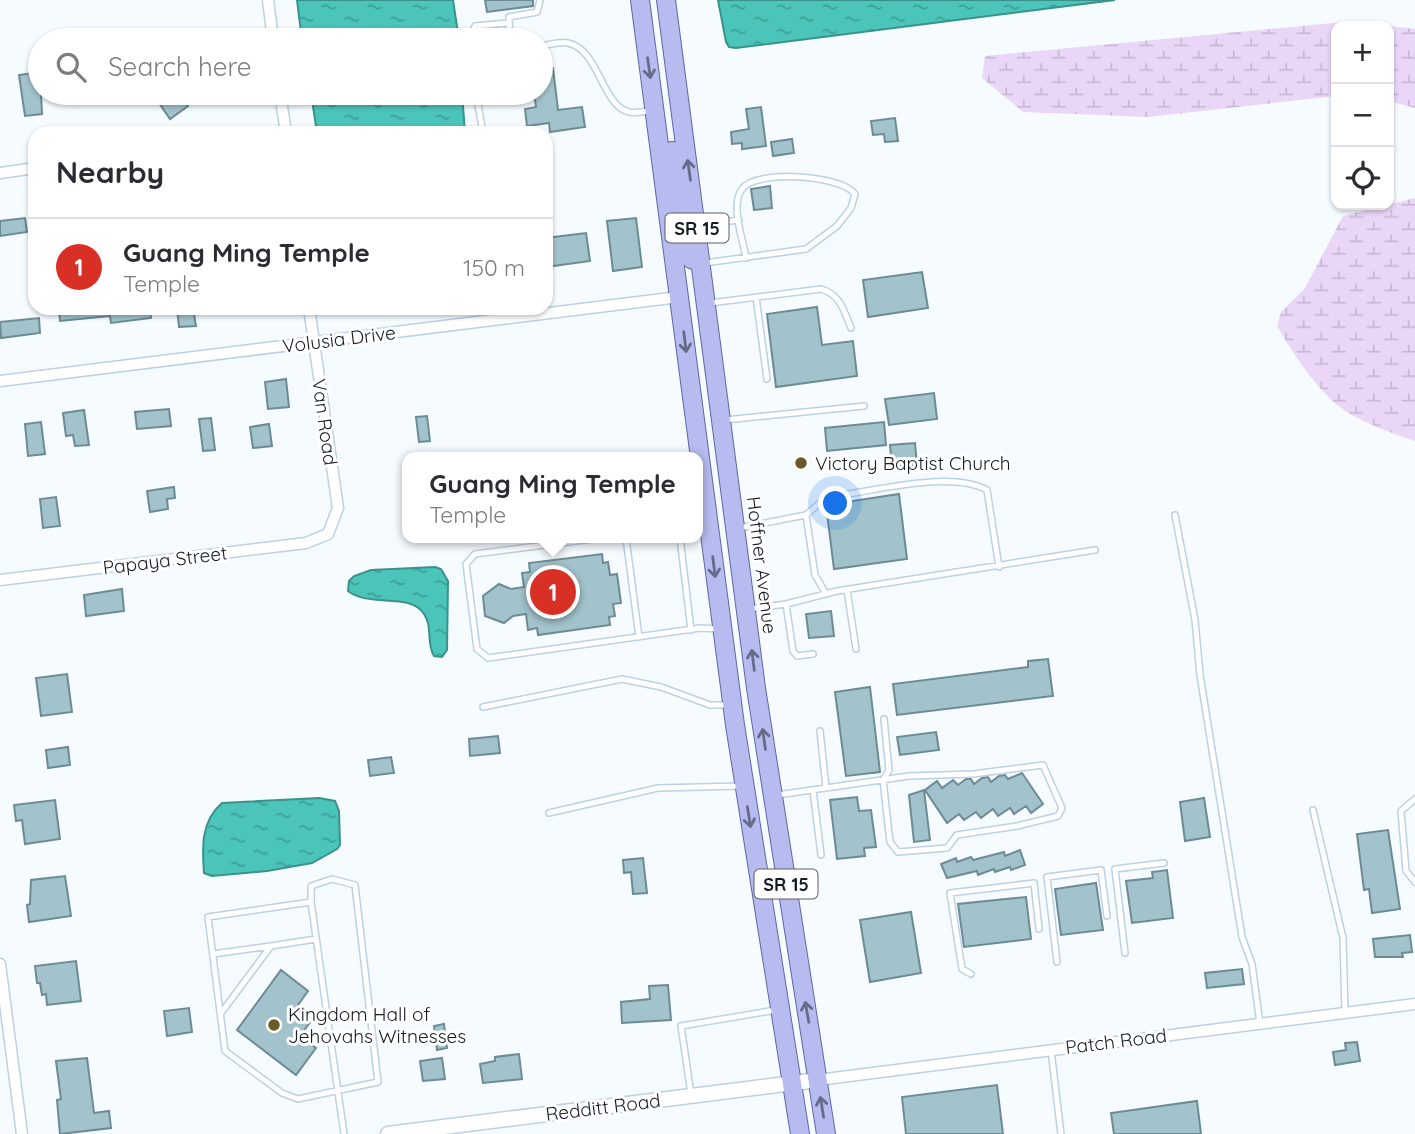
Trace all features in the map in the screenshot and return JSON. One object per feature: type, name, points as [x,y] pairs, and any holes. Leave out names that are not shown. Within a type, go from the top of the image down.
[{"type":"main road","name":"SR 15","points":[[640,0],[696,452]]},
{"type":"main road","name":"Hoffner Avenue","points":[[666,0],[746,610],[826,1134]]},
{"type":"main road","points":[[654,110],[669,130],[686,249],[691,260],[701,263]]},
{"type":"main road","points":[[679,298],[692,303],[696,310],[709,402],[722,420]]},
{"type":"main road","name":"SR 15","points":[[704,525],[800,1134]]},
{"type":"main road","points":[[704,525],[728,551],[734,593],[746,610]]},
{"type":"main road","points":[[732,705],[740,712],[752,771],[757,782],[773,796]]},
{"type":"street","points":[[268,0],[272,28]]},
{"type":"street","points":[[282,105],[285,126]]},
{"type":"street","points":[[0,173],[28,169]]},
{"type":"street","name":"Volusia Drive","points":[[553,309],[679,298]]},
{"type":"street","name":"Van Road","points":[[310,315],[338,508],[328,534]]},
{"type":"street","name":"Volusia Drive","points":[[0,381],[314,342],[497,315]]},
{"type":"street","name":"Papaya Street","points":[[0,580],[306,543],[328,534]]},
{"type":"street","points":[[0,964],[22,1134]]},
{"type":"street","name":"Patch Road","points":[[818,1080],[1415,1005]]},
{"type":"street","name":"Redditt Road","points":[[388,1134],[818,1080]]},
{"type":"lane","points":[[508,28],[509,17],[537,12],[540,0]]},
{"type":"lane","points":[[474,28],[507,23]]},
{"type":"lane","points":[[553,44],[568,42],[578,48],[590,60],[622,109],[631,113],[654,110]]},
{"type":"lane","points":[[478,105],[482,126]]},
{"type":"lane","points":[[701,263],[747,258],[806,249],[837,226],[856,200],[855,194],[850,188],[833,181],[809,177],[756,180],[741,190],[739,220],[747,258]]},
{"type":"lane","points":[[696,225],[739,220]]},
{"type":"lane","points":[[707,304],[821,289],[831,292],[840,301],[851,327]]},
{"type":"lane","points":[[756,297],[767,379]]},
{"type":"lane","points":[[722,420],[864,406]]},
{"type":"lane","points":[[736,528],[806,515],[822,500],[834,496],[938,482],[974,483],[986,490],[999,567]]},
{"type":"lane","points":[[806,515],[815,575],[826,594]]},
{"type":"lane","points":[[1175,515],[1195,621],[1199,675],[1242,937],[1252,964],[1260,1024]]},
{"type":"lane","points":[[561,543],[475,554],[466,564],[477,649],[488,658],[722,628]]},
{"type":"lane","points":[[627,543],[639,637]]},
{"type":"lane","points":[[681,543],[691,630]]},
{"type":"lane","points":[[746,610],[848,590],[1095,550]]},
{"type":"lane","points":[[848,590],[856,649]]},
{"type":"lane","points":[[786,604],[793,651],[797,656],[813,654]]},
{"type":"lane","points":[[483,707],[622,679],[661,687],[710,705],[732,705]]},
{"type":"lane","points":[[773,796],[883,780],[972,774],[1043,765],[1062,808],[1058,816],[1017,826],[957,835],[947,848],[898,852],[890,842],[883,780],[889,770],[884,719]]},
{"type":"lane","points":[[820,731],[826,788]]},
{"type":"lane","points":[[549,813],[658,788],[745,786]]},
{"type":"lane","points":[[813,790],[821,855]]},
{"type":"lane","points":[[1415,799],[1401,811],[1406,871],[1415,882]]},
{"type":"lane","points":[[1313,810],[1343,939],[1345,1013]]},
{"type":"lane","points":[[1125,953],[1115,869],[1164,863]]},
{"type":"lane","points":[[1056,962],[1047,877],[1101,870],[1107,916]]},
{"type":"lane","points":[[311,902],[208,917],[225,1051],[282,1093],[298,1098],[338,1093],[378,1082],[355,885],[332,879],[311,886],[316,940],[338,1093],[344,1134]]},
{"type":"lane","points":[[971,974],[962,969],[950,893],[1034,883],[1039,929]]},
{"type":"lane","points":[[213,954],[316,940]]},
{"type":"lane","points":[[221,1013],[271,946]]},
{"type":"lane","points":[[691,1096],[681,1026],[779,1010]]},
{"type":"lane","points":[[1051,1050],[1062,1134]]},
{"type":"green space","points":[[1331,23],[1331,97],[1148,117],[1023,112],[982,78],[985,56]]},
{"type":"green space","points":[[1394,26],[1415,29],[1415,108],[1394,102]]},
{"type":"green space","points":[[1415,198],[1415,441],[1343,410],[1319,387],[1277,326],[1281,312],[1305,288],[1343,216],[1367,210],[1394,210],[1394,203]]},
{"type":"water","points":[[297,0],[453,0],[457,28],[300,28]]},
{"type":"water","points":[[718,0],[1115,0],[736,48],[729,47],[726,42]]},
{"type":"water","points":[[313,105],[463,105],[464,126],[316,126]]},
{"type":"water","points":[[441,569],[448,581],[447,650],[442,657],[434,656],[427,619],[418,607],[400,602],[367,599],[348,591],[349,581],[354,576],[371,570]]},
{"type":"water","points":[[319,798],[335,801],[339,811],[340,845],[337,849],[312,863],[267,871],[212,876],[204,873],[204,835],[210,818],[222,803]]},
{"type":"building","points":[[485,0],[533,0],[533,6],[487,12]]},
{"type":"building","points":[[553,68],[558,110],[582,107],[585,127],[553,132],[553,126],[549,126],[549,123],[527,126],[525,109],[553,105]]},
{"type":"building","points":[[28,74],[28,105],[42,105],[42,114],[25,116],[19,75]]},
{"type":"building","points":[[160,105],[188,106],[170,119]]},
{"type":"building","points":[[761,107],[766,146],[742,149],[742,143],[732,144],[731,132],[749,129],[746,109]]},
{"type":"building","points":[[895,118],[898,141],[885,142],[884,134],[873,135],[871,121]]},
{"type":"building","points":[[792,139],[794,153],[773,156],[771,142]]},
{"type":"building","points":[[770,186],[772,208],[754,210],[751,189]]},
{"type":"building","points":[[25,218],[27,232],[0,236],[0,221]]},
{"type":"building","points":[[636,218],[642,267],[613,271],[607,221]]},
{"type":"building","points":[[586,233],[590,261],[553,266],[553,237]]},
{"type":"building","points":[[922,272],[928,308],[868,317],[863,280]]},
{"type":"building","points":[[817,307],[822,345],[853,341],[857,376],[776,387],[767,314]]},
{"type":"building","points":[[60,315],[151,315],[151,318],[111,323],[110,316],[60,321]]},
{"type":"building","points":[[178,315],[194,315],[196,326],[179,327]]},
{"type":"building","points":[[39,318],[40,333],[1,338],[0,322]]},
{"type":"building","points":[[286,379],[289,407],[268,409],[265,382]]},
{"type":"building","points":[[934,393],[937,419],[889,425],[885,399]]},
{"type":"building","points":[[169,409],[171,426],[137,429],[135,412]]},
{"type":"building","points":[[84,410],[89,445],[75,446],[73,435],[66,436],[63,413]]},
{"type":"building","points":[[427,416],[430,441],[419,442],[416,417]]},
{"type":"building","points":[[211,418],[215,450],[203,451],[199,419]]},
{"type":"building","points":[[41,422],[45,454],[28,456],[25,424]]},
{"type":"building","points":[[884,422],[886,445],[827,451],[825,428]]},
{"type":"building","points":[[269,424],[272,446],[253,448],[250,427]]},
{"type":"building","points":[[915,443],[917,465],[892,467],[890,445]]},
{"type":"building","points":[[174,487],[175,498],[167,499],[168,509],[150,512],[147,491]]},
{"type":"building","points":[[899,494],[907,559],[834,569],[826,505]]},
{"type":"building","points":[[56,497],[60,526],[43,528],[40,499]]},
{"type":"building","points":[[602,554],[603,563],[608,562],[610,575],[617,574],[621,603],[613,604],[615,616],[609,617],[610,625],[538,635],[537,628],[528,630],[526,614],[513,616],[504,623],[485,616],[483,596],[499,584],[511,589],[524,587],[522,573],[530,572],[529,563]]},
{"type":"building","points":[[122,589],[124,611],[86,616],[84,595]]},
{"type":"building","points":[[831,611],[834,636],[809,638],[806,614]]},
{"type":"building","points":[[1048,659],[1053,696],[897,715],[893,684],[1028,667],[1028,661]]},
{"type":"building","points":[[67,674],[72,712],[41,716],[36,678]]},
{"type":"building","points":[[870,687],[880,772],[846,776],[835,692]]},
{"type":"building","points":[[936,732],[939,750],[900,755],[897,737]]},
{"type":"building","points":[[498,736],[500,753],[470,756],[469,739]]},
{"type":"building","points":[[68,747],[70,765],[48,768],[46,750]]},
{"type":"building","points":[[391,757],[394,773],[370,776],[368,760]]},
{"type":"building","points":[[1022,773],[1043,804],[1031,813],[1026,806],[1014,814],[1010,808],[998,816],[993,809],[981,818],[976,812],[964,820],[959,814],[947,823],[925,790],[937,781],[942,788],[953,780],[958,785],[971,779],[974,784],[982,778],[988,777],[991,782],[999,776],[1005,775],[1008,779]]},
{"type":"building","points":[[924,790],[930,840],[914,842],[909,795]]},
{"type":"building","points":[[857,797],[859,811],[871,810],[876,847],[864,848],[865,856],[837,859],[830,800]]},
{"type":"building","points":[[1204,798],[1210,837],[1185,841],[1180,802]]},
{"type":"building","points":[[55,800],[60,839],[25,844],[22,820],[16,821],[14,805]]},
{"type":"building","points":[[1388,830],[1400,909],[1372,913],[1369,889],[1364,890],[1357,834]]},
{"type":"building","points":[[1020,850],[1025,865],[1011,870],[1010,867],[995,872],[994,869],[978,875],[977,871],[947,878],[941,864],[956,858],[957,862],[971,857],[973,860],[1004,852],[1005,856]]},
{"type":"building","points":[[643,858],[647,893],[633,894],[631,872],[624,873],[623,860]]},
{"type":"building","points":[[1167,870],[1173,918],[1132,923],[1126,881],[1153,878],[1152,872]]},
{"type":"building","points":[[65,876],[71,916],[29,922],[27,905],[30,904],[31,880]]},
{"type":"building","points":[[1096,883],[1103,930],[1061,935],[1055,889]]},
{"type":"building","points":[[1026,897],[1031,939],[964,947],[958,904]]},
{"type":"building","points":[[911,912],[921,973],[870,982],[860,920]]},
{"type":"building","points":[[1410,935],[1412,952],[1402,953],[1403,957],[1375,957],[1373,939]]},
{"type":"building","points":[[76,961],[81,1001],[47,1005],[46,994],[42,995],[40,983],[37,983],[35,966]]},
{"type":"building","points":[[1242,969],[1244,984],[1207,988],[1205,973]]},
{"type":"building","name":"Kingdom Hall of Jehovahs Witnesses","points":[[281,970],[308,991],[298,1005],[314,1017],[300,1036],[316,1048],[296,1075],[237,1030]]},
{"type":"building","points":[[668,985],[671,1020],[622,1023],[621,1002],[650,999],[649,986]]},
{"type":"building","points":[[189,1008],[192,1032],[167,1036],[164,1011]]},
{"type":"building","points":[[444,1024],[447,1048],[437,1050],[434,1026]]},
{"type":"building","points":[[1357,1042],[1360,1061],[1335,1065],[1333,1052],[1346,1050],[1345,1043]]},
{"type":"building","points":[[519,1054],[522,1079],[483,1083],[480,1064],[495,1061],[495,1057]]},
{"type":"building","points":[[87,1058],[94,1113],[109,1111],[111,1128],[60,1134],[57,1100],[61,1099],[56,1061]]},
{"type":"building","points":[[442,1058],[445,1079],[423,1081],[420,1061]]},
{"type":"building","points":[[997,1085],[1003,1134],[906,1134],[902,1097]]},
{"type":"building","points":[[1197,1101],[1201,1134],[1114,1134],[1111,1113]]},
{"type":"place","name":"Victory Baptist Church","points":[[801,463]]},
{"type":"place","name":"Guang Ming Temple","points":[[553,592]]},
{"type":"place","name":"Kingdom Hall of Jehovahs Witnesses","points":[[274,1025]]}]
